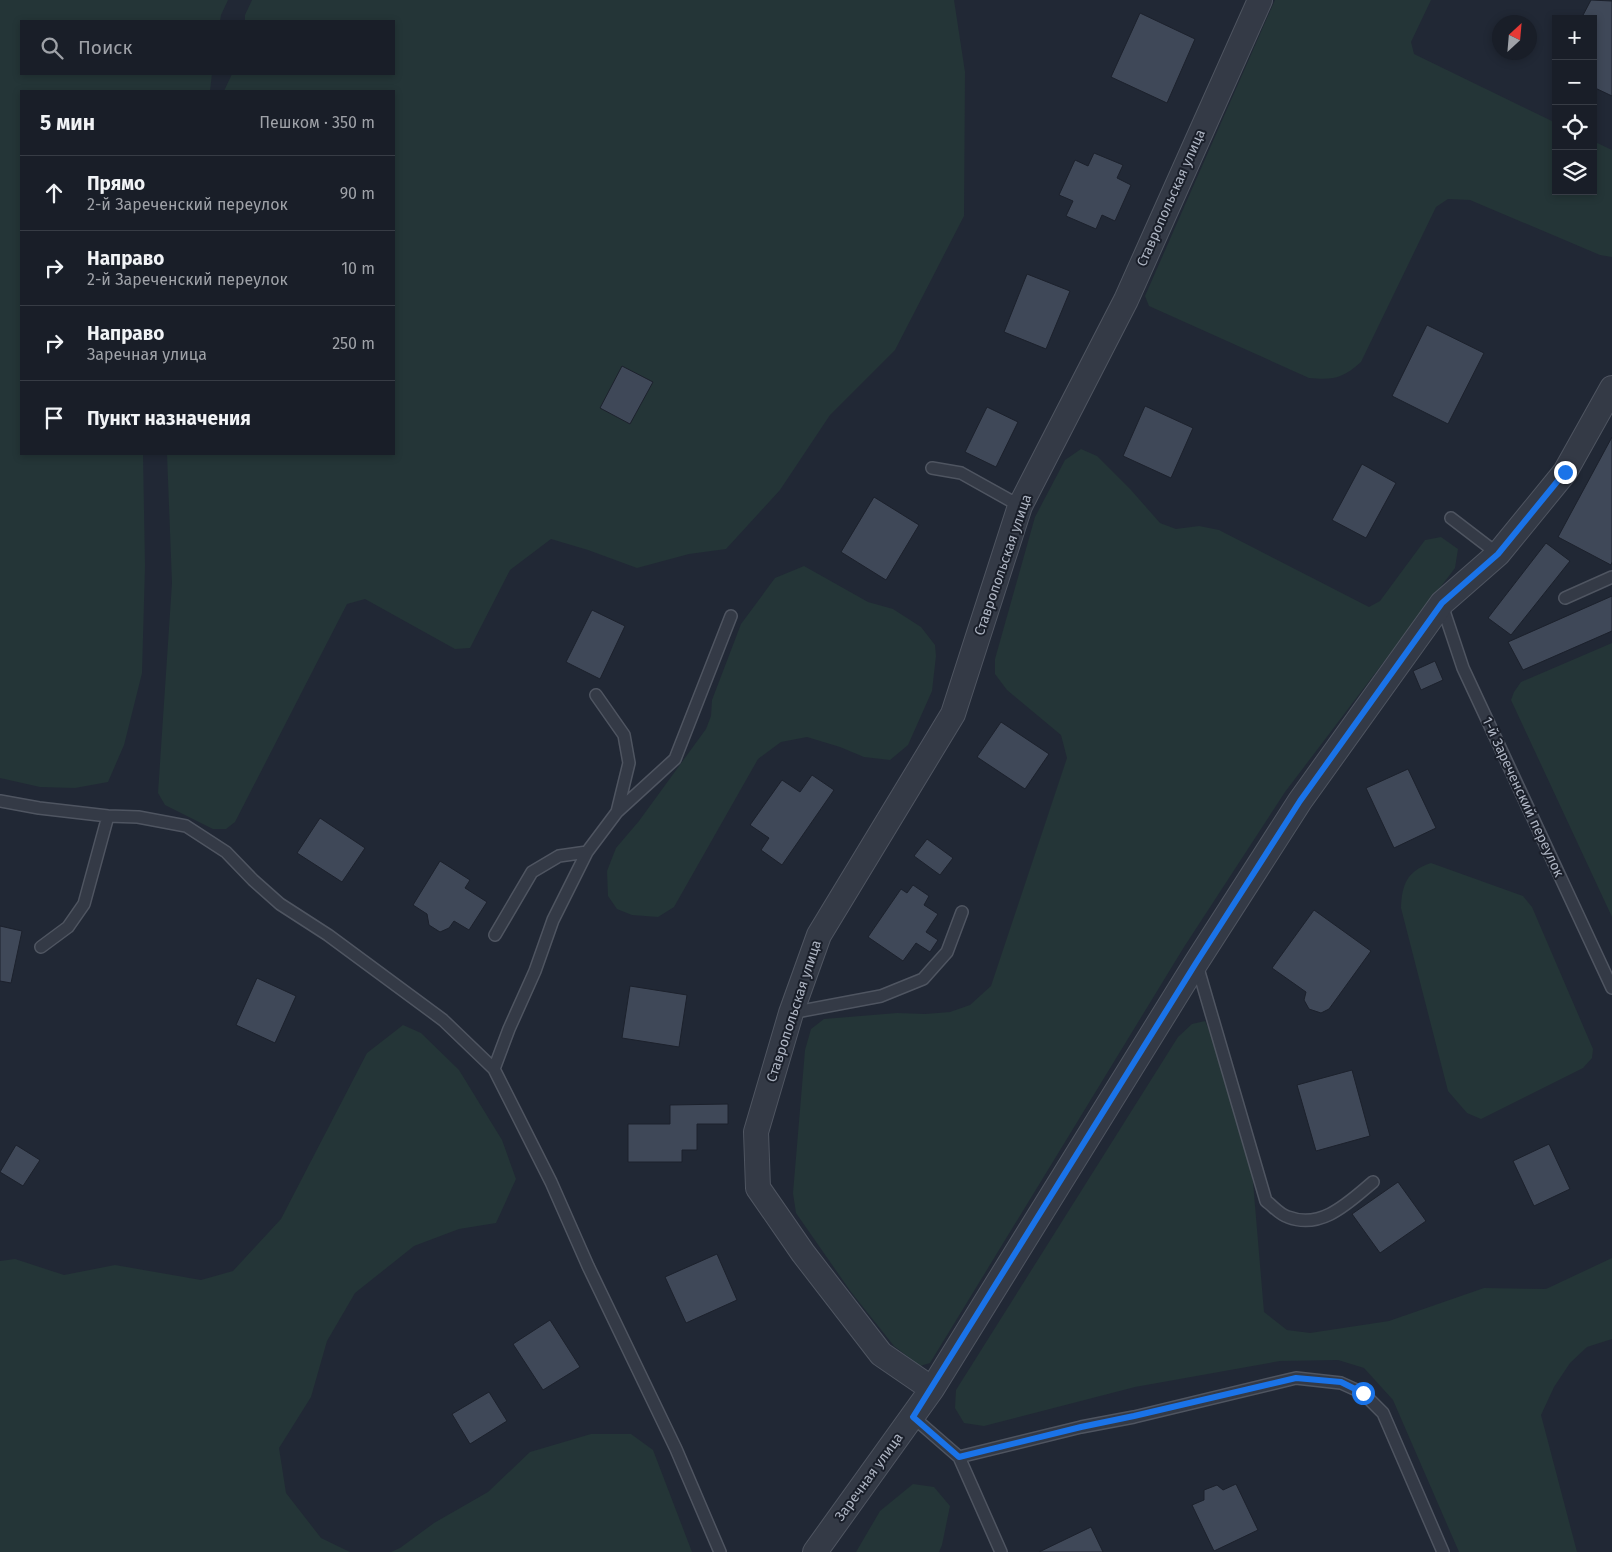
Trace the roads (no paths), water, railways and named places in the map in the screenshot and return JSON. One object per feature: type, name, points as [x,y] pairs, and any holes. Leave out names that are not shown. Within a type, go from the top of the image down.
[{"type":"street","name":"Ставропольская улица","points":[[932,1389],[881,1354],[803,1253],[758,1188],[756,1132],[791,1013],[819,935],[953,714],[1020,506],[1126,300],[1260,0]]},
{"type":"street","name":"Заречная улица","points":[[816,1552],[932,1389],[1196,963],[1300,801],[1442,603],[1498,554],[1565,472],[1612,388]]},
{"type":"lane","points":[[932,468],[961,473],[1020,506]]},
{"type":"lane","points":[[1451,518],[1498,554]]},
{"type":"lane","points":[[1565,598],[1612,577]]},
{"type":"lane","name":"1-й Зареченский переулок","points":[[1442,603],[1462,668],[1612,988]]},
{"type":"lane","points":[[494,1069],[509,1029],[535,971],[553,920],[587,852],[617,812],[675,759],[731,616]]},
{"type":"lane","points":[[596,695],[624,735],[629,763],[617,812]]},
{"type":"lane","points":[[0,801],[39,808],[108,816],[138,817],[186,826],[226,852],[280,904],[328,935],[444,1020],[494,1069],[551,1182],[588,1266],[676,1449],[720,1552]]},
{"type":"lane","points":[[41,947],[68,927],[84,904],[108,816]]},
{"type":"lane","points":[[495,936],[532,872],[559,856],[587,852]]},
{"type":"lane","points":[[791,1013],[881,996],[923,979],[947,952],[962,912]]},
{"type":"lane","points":[[1196,963],[1266,1201],[1287,1217],[1308,1222],[1336,1213],[1373,1182]]},
{"type":"lane","points":[[959,1457],[1296,1378],[1341,1382],[1363,1393],[1383,1412],[1442,1552]]},
{"type":"lane","points":[[913,1417],[959,1457],[1001,1552]]}]
